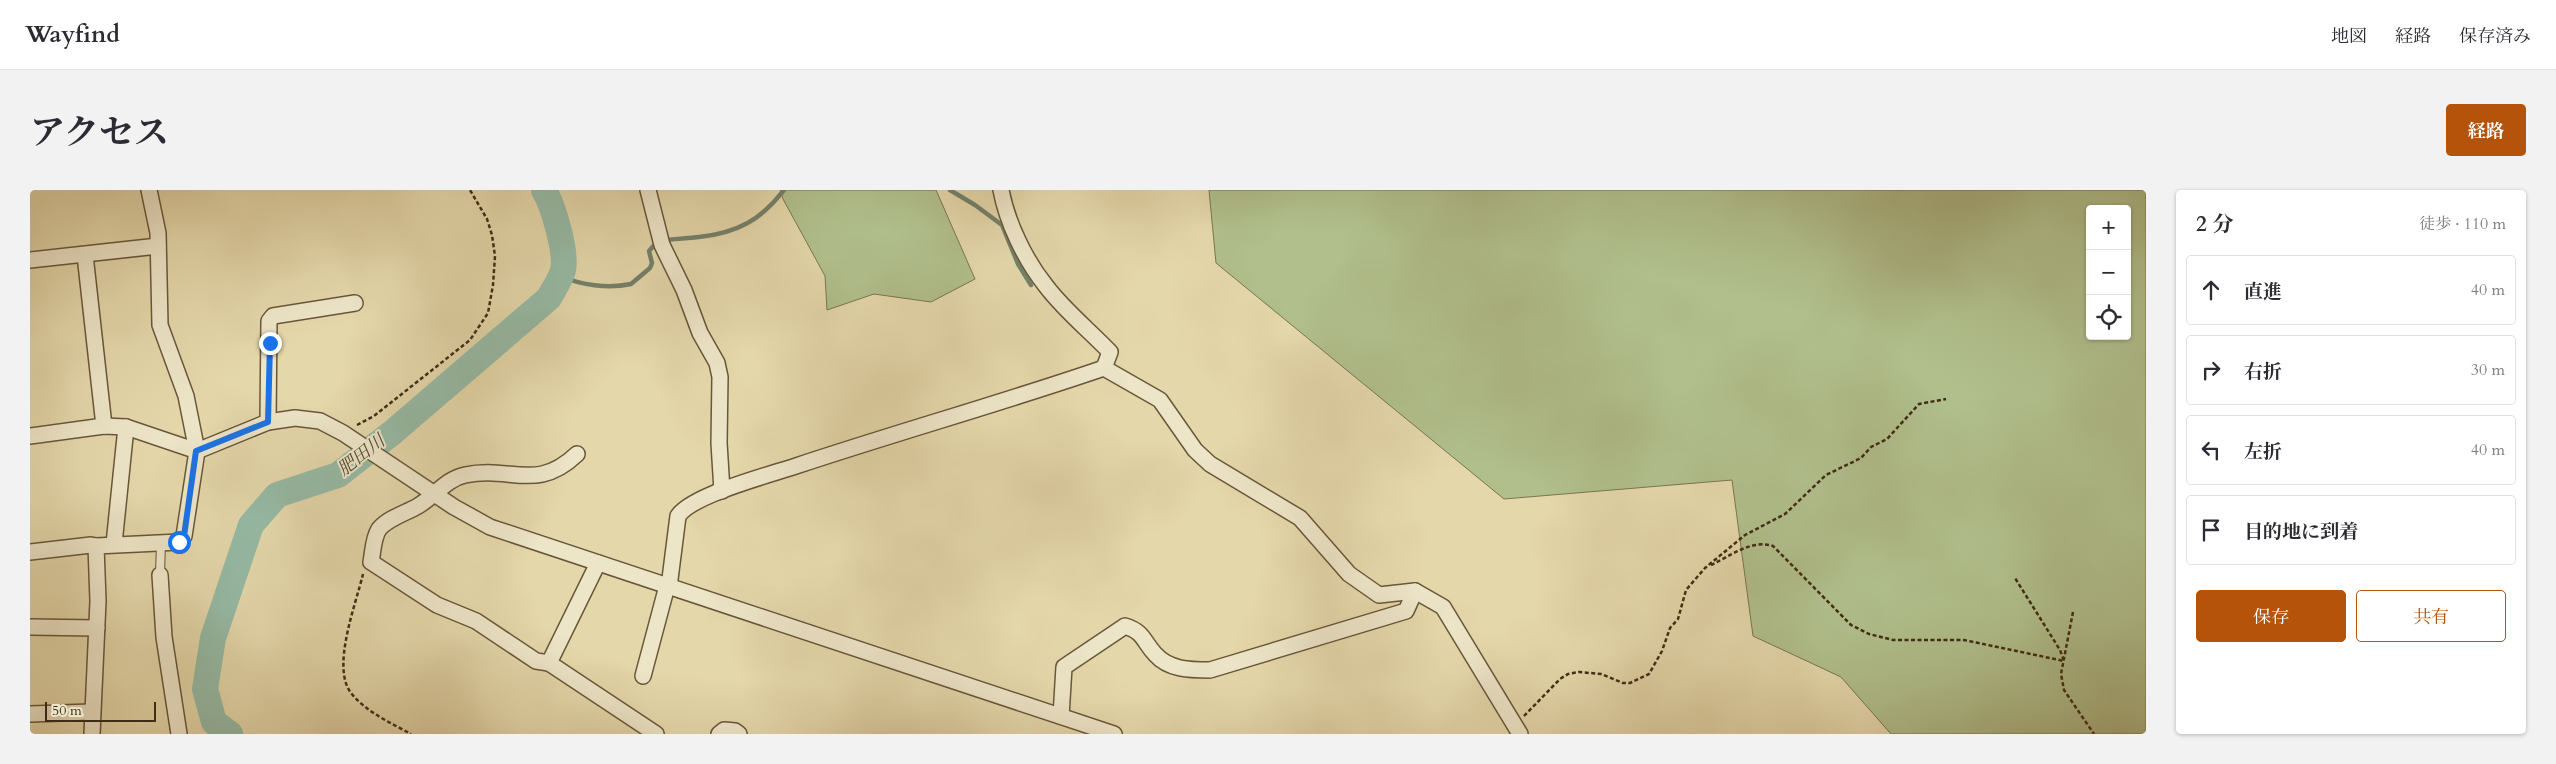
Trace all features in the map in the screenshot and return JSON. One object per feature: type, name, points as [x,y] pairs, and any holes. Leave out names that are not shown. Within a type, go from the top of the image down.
[{"type":"street","points":[[30,552],[91,545],[179,542],[184,536],[196,451],[186,396],[160,324],[158,246],[149,190]]},
{"type":"street","points":[[643,676],[668,587],[678,516],[683,509],[722,491],[719,443],[720,377],[717,363],[700,334],[684,290],[662,245],[648,190]]},
{"type":"street","points":[[1001,190],[1004,206],[1013,228],[1045,286],[1110,352],[1104,368]]},
{"type":"street","points":[[30,260],[158,246]]},
{"type":"street","points":[[85,255],[104,426]]},
{"type":"street","points":[[268,422],[270,321],[273,316],[355,303]]},
{"type":"street","points":[[717,492],[869,441],[1104,368],[1160,400],[1195,450],[1210,464],[1300,518],[1348,574],[1379,595],[1415,591],[1443,607],[1518,728]]},
{"type":"street","points":[[30,436],[104,426],[126,427],[196,451],[268,422],[295,418],[320,421],[348,436],[435,495],[490,527],[1114,734]]},
{"type":"street","points":[[114,544],[126,427]]},
{"type":"street","points":[[577,454],[566,464],[544,475],[464,475],[451,480],[435,495],[380,528],[376,535],[371,562],[437,605],[476,621],[536,661],[549,663],[656,734]]},
{"type":"street","points":[[92,734],[91,712],[97,628],[96,546]]},
{"type":"street","points":[[549,663],[598,563]]},
{"type":"street","points":[[160,575],[164,637],[179,734]]},
{"type":"street","points":[[1061,716],[1064,667],[1125,626],[1138,630],[1156,656],[1179,669],[1210,670],[1406,611],[1415,591]]},
{"type":"street","points":[[30,627],[97,628]]},
{"type":"street","points":[[30,714],[91,712]]},
{"type":"street","points":[[719,734],[724,730],[735,731],[739,734]]},
{"type":"lane","points":[[160,575],[161,542]]},
{"type":"path","points":[[348,436],[470,340],[488,313],[494,266],[492,235],[487,219],[470,190]]},
{"type":"path","points":[[1518,728],[1560,679],[1568,674],[1578,672],[1601,674],[1623,683],[1630,683],[1649,674],[1662,651],[1670,628],[1678,619],[1686,590],[1708,566],[1745,535],[1785,514],[1826,475],[1861,458],[1871,447],[1887,439],[1919,404],[1946,399]]},
{"type":"path","points":[[1708,566],[1738,551],[1766,544],[1774,546],[1851,625],[1868,634],[1893,640],[1964,640],[2064,661]]},
{"type":"path","points":[[371,562],[364,569],[343,654],[343,674],[351,693],[368,709],[411,734]]},
{"type":"path","points":[[2015,578],[2060,650],[2064,661]]},
{"type":"path","points":[[2073,612],[2061,674],[2064,690],[2094,734]]},
{"type":"green space","points":[[780,190],[936,190],[975,279],[931,302],[874,294],[827,310],[825,276],[783,199]]},
{"type":"green space","points":[[1209,190],[2146,190],[2146,734],[1891,734],[1841,677],[1753,636],[1732,480],[1504,499],[1216,263]]},
{"type":"waterway","name":"肥田川","points":[[230,734],[214,722],[205,689],[213,638],[251,525],[277,495],[338,475],[393,432],[549,298],[561,277],[564,262],[558,229],[544,190]]},
{"type":"waterway","points":[[560,276],[577,282],[595,285],[631,284],[650,268],[652,263],[649,251],[657,242],[713,235],[737,228],[757,217],[784,190]]},
{"type":"waterway","points":[[950,190],[975,205],[1002,225],[1018,264],[1031,285]]},
{"type":"route","points":[[179,542],[184,536],[196,451],[268,422],[270,343]]}]
